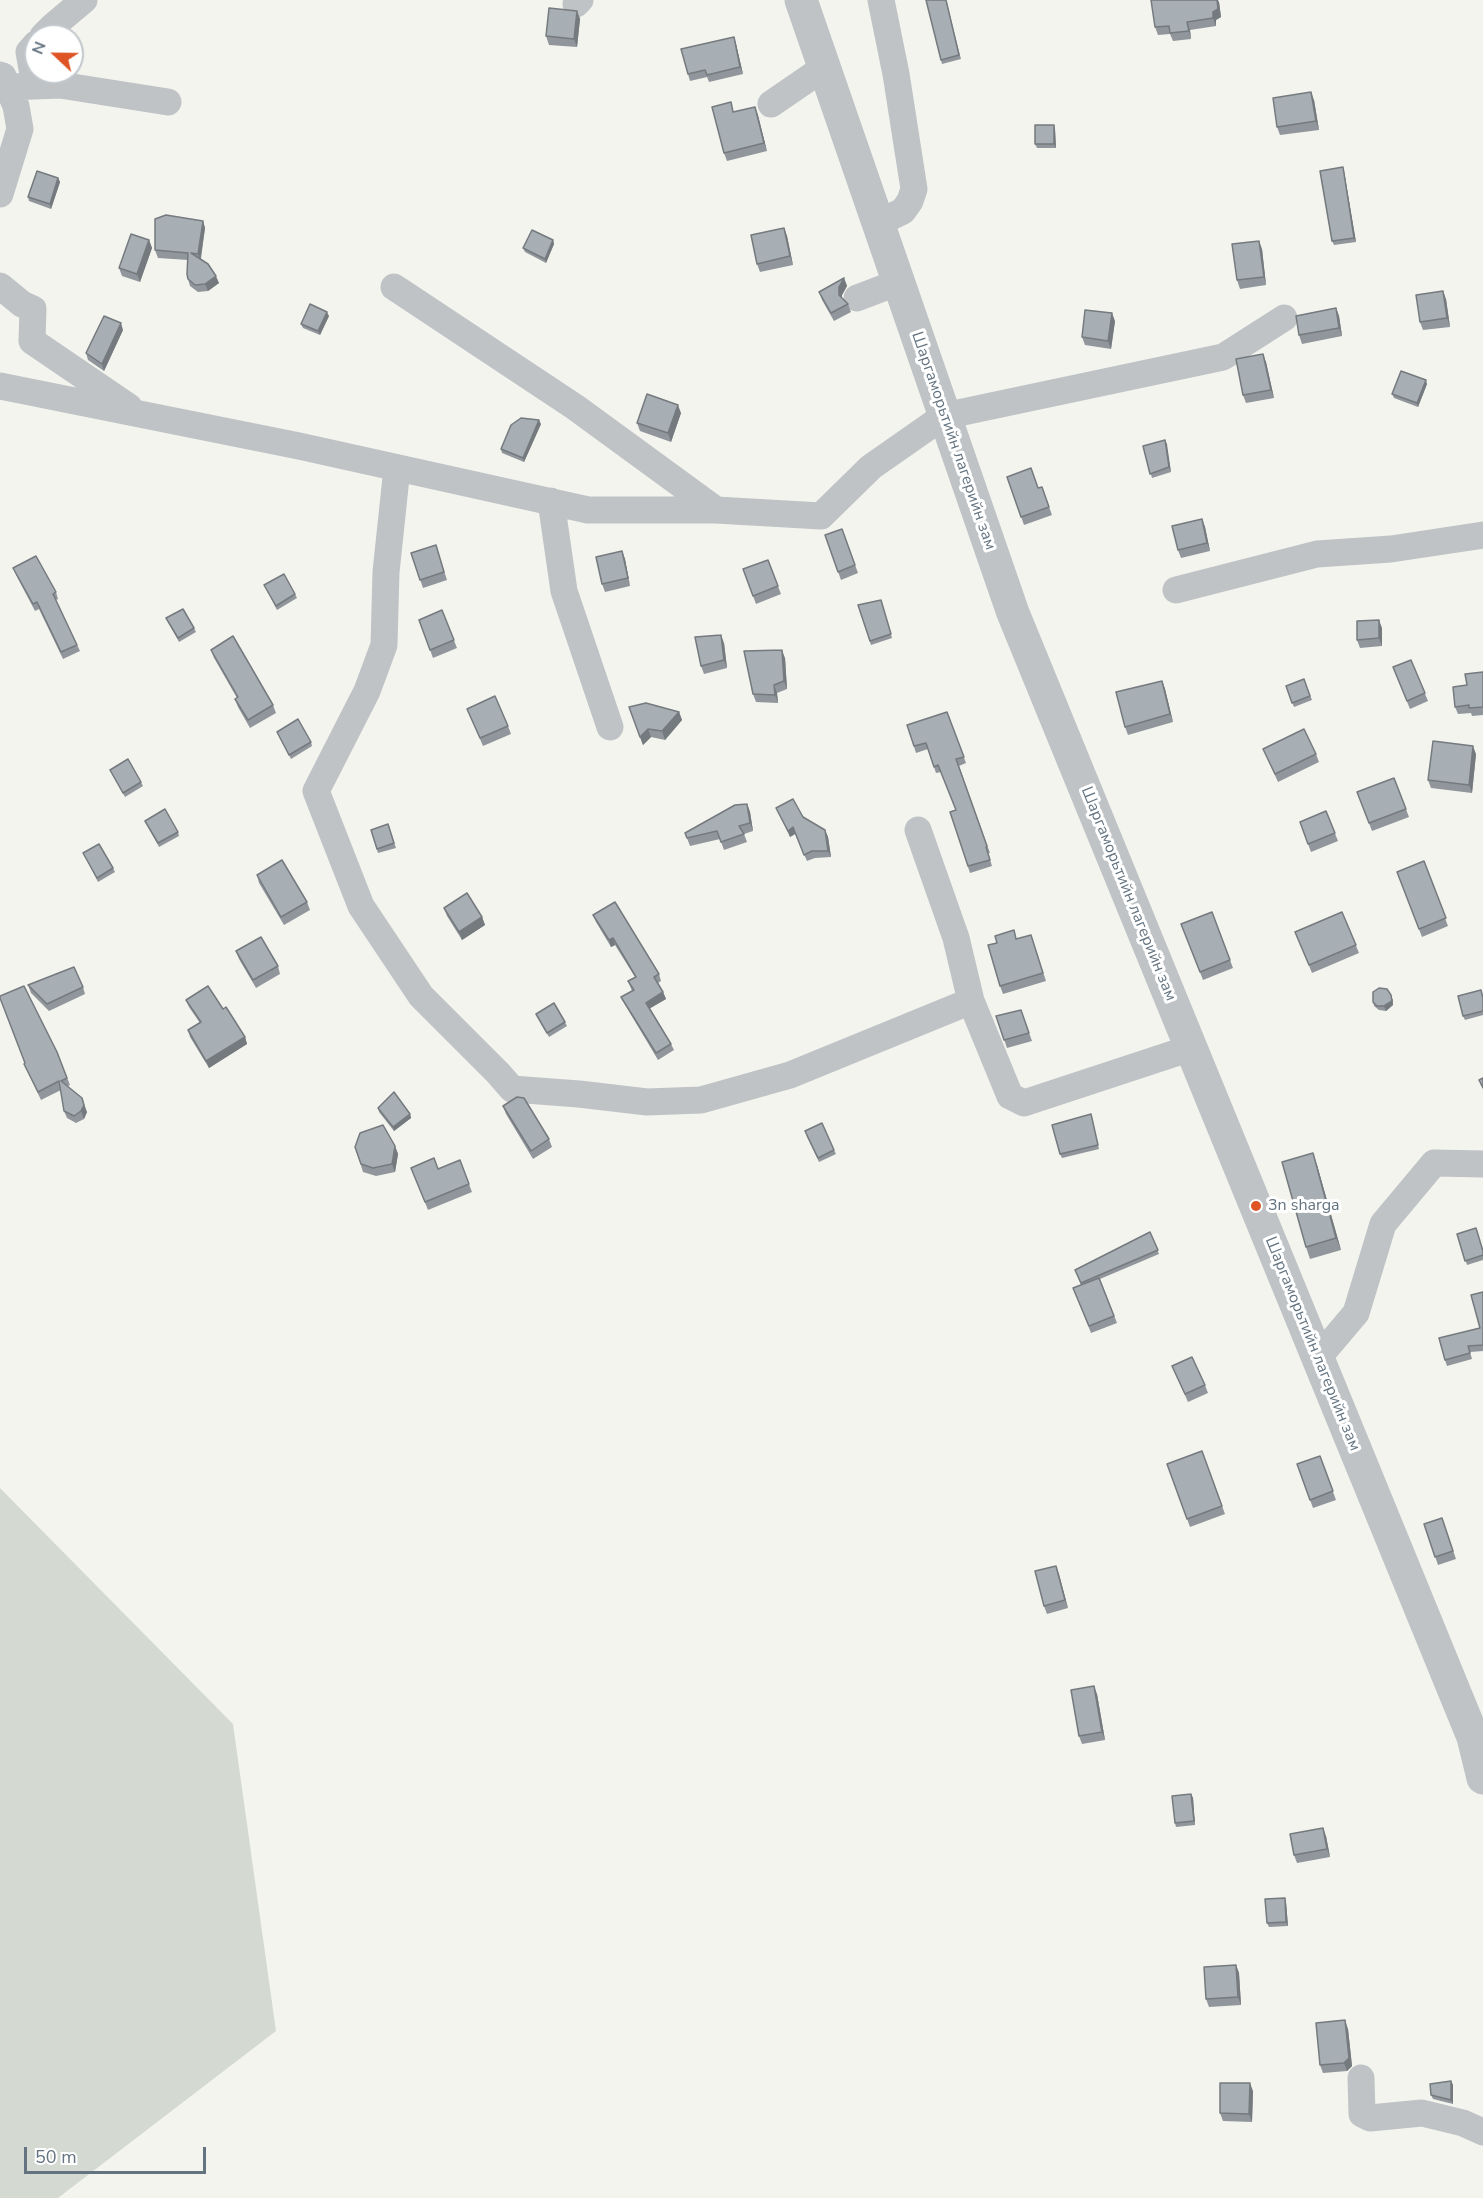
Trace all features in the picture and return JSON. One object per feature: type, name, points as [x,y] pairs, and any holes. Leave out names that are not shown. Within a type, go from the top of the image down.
[{"type":"street","points":[[55,24],[84,0]]},
{"type":"street","name":"Шаргаморьтийн лагерийн зам","points":[[801,0],[1013,613],[1473,1737],[1483,1778]]},
{"type":"street","points":[[878,223],[903,212],[914,189],[896,74],[881,0]]},
{"type":"street","points":[[771,104],[825,67]]},
{"type":"street","points":[[4,81],[35,86],[60,85],[168,102]]},
{"type":"street","points":[[0,194],[20,129],[16,106],[4,81]]},
{"type":"street","points":[[857,298],[899,282]]},
{"type":"street","points":[[0,286],[22,304],[33,309],[32,341],[137,413]]},
{"type":"street","points":[[394,287],[575,407],[716,510]]},
{"type":"street","points":[[0,386],[137,413],[588,510],[716,510],[821,516],[871,467],[944,416],[1223,357],[1284,318]]},
{"type":"street","points":[[397,468],[386,572],[384,645],[367,691],[316,791],[361,906],[421,996],[512,1089],[647,1102],[701,1100],[790,1075],[971,1001]]},
{"type":"street","points":[[551,501],[564,591],[610,727]]},
{"type":"street","points":[[1176,590],[1317,554],[1391,549],[1483,535]]},
{"type":"street","points":[[918,830],[956,938],[971,1001],[1010,1096],[1024,1103],[1191,1048]]},
{"type":"street","points":[[1318,1358],[1356,1313],[1383,1224],[1434,1163],[1483,1164]]},
{"type":"street","points":[[1361,2078],[1362,2114],[1370,2118],[1422,2113],[1463,2123],[1483,2132]]},
{"type":"shaded area","points":[[0,1488],[233,1724],[276,2031],[58,2198],[0,2198]]},
{"type":"building","points":[[926,0],[946,0],[959,55],[941,60]]},
{"type":"building","points":[[1151,0],[1217,0],[1218,9],[1213,12],[1213,18],[1187,22],[1189,31],[1170,33],[1169,26],[1155,27]]},
{"type":"building","points":[[549,8],[577,11],[574,39],[546,36]]},
{"type":"building","points":[[734,37],[740,67],[707,75],[705,70],[688,74],[681,49]]},
{"type":"building","points":[[1311,92],[1316,121],[1277,127],[1273,98]]},
{"type":"building","points":[[731,102],[733,112],[755,107],[764,143],[724,153],[712,107]]},
{"type":"building","points":[[1035,125],[1054,125],[1054,144],[1035,144]]},
{"type":"building","points":[[1343,167],[1354,238],[1332,241],[1320,171]]},
{"type":"building","points":[[37,171],[58,178],[50,204],[28,197]]},
{"type":"building","points":[[166,215],[203,221],[198,254],[191,253],[208,264],[216,276],[205,284],[195,285],[188,279],[188,253],[155,250],[155,219]]},
{"type":"building","points":[[784,228],[790,256],[757,264],[751,235]]},
{"type":"building","points":[[532,230],[553,240],[545,259],[523,248]]},
{"type":"building","points":[[131,234],[149,240],[137,274],[119,268]]},
{"type":"building","points":[[1259,241],[1264,277],[1237,280],[1232,244]]},
{"type":"building","points":[[844,278],[839,287],[839,295],[848,304],[831,313],[819,292]]},
{"type":"building","points":[[1443,291],[1447,318],[1420,322],[1416,295]]},
{"type":"building","points":[[310,304],[327,312],[318,331],[301,324]]},
{"type":"building","points":[[1336,308],[1339,328],[1299,335],[1296,316]]},
{"type":"building","points":[[1085,310],[1112,313],[1108,341],[1082,337]]},
{"type":"building","points":[[104,316],[121,323],[102,364],[86,353]]},
{"type":"building","points":[[1263,354],[1271,390],[1243,395],[1236,359]]},
{"type":"building","points":[[1401,371],[1426,380],[1417,403],[1392,394]]},
{"type":"building","points":[[647,394],[678,405],[668,433],[637,423]]},
{"type":"building","points":[[521,418],[539,420],[523,458],[501,449],[511,425]]},
{"type":"building","points":[[1165,440],[1169,467],[1150,474],[1143,446]]},
{"type":"building","points":[[1031,468],[1038,488],[1042,487],[1049,507],[1021,517],[1007,477]]},
{"type":"building","points":[[1202,519],[1207,543],[1178,550],[1172,526]]},
{"type":"building","points":[[842,529],[855,565],[838,572],[825,535]]},
{"type":"building","points":[[436,545],[444,572],[420,580],[411,553]]},
{"type":"building","points":[[622,551],[628,578],[602,584],[596,557]]},
{"type":"building","points":[[36,556],[56,592],[53,594],[77,645],[61,652],[37,602],[33,604],[13,568]]},
{"type":"building","points":[[768,560],[778,586],[753,596],[743,569]]},
{"type":"building","points":[[284,574],[295,594],[276,606],[264,585]]},
{"type":"building","points":[[881,600],[891,634],[870,641],[858,605]]},
{"type":"building","points":[[183,609],[194,628],[178,638],[166,618]]},
{"type":"building","points":[[442,610],[454,640],[430,650],[419,620]]},
{"type":"building","points":[[1379,620],[1379,638],[1357,640],[1357,621]]},
{"type":"building","points":[[721,635],[724,660],[701,666],[695,637]]},
{"type":"building","points":[[233,636],[273,705],[248,720],[235,699],[238,697],[211,650]]},
{"type":"building","points":[[782,650],[784,681],[774,685],[775,695],[753,694],[744,651]]},
{"type":"building","points":[[1411,660],[1425,693],[1407,701],[1393,667]]},
{"type":"building","points":[[1483,672],[1483,707],[1469,708],[1469,705],[1455,707],[1453,687],[1467,685],[1465,674]]},
{"type":"building","points":[[1304,679],[1310,696],[1292,703],[1286,686]]},
{"type":"building","points":[[1162,681],[1170,714],[1125,727],[1116,692]]},
{"type":"building","points":[[495,696],[508,726],[480,738],[467,709]]},
{"type":"building","points":[[646,703],[679,712],[662,731],[648,729],[640,737],[629,707]]},
{"type":"building","points":[[947,712],[964,757],[956,759],[990,860],[968,866],[950,812],[956,810],[938,765],[934,767],[926,743],[914,746],[907,725]]},
{"type":"building","points":[[298,719],[311,742],[289,755],[277,732]]},
{"type":"building","points":[[1304,729],[1316,754],[1275,774],[1263,749]]},
{"type":"building","points":[[1433,741],[1473,746],[1469,785],[1428,780]]},
{"type":"building","points":[[128,759],[141,782],[123,793],[110,770]]},
{"type":"building","points":[[1394,778],[1406,809],[1369,823],[1357,792]]},
{"type":"building","points":[[793,799],[803,817],[825,830],[828,851],[812,851],[804,855],[793,827],[788,831],[776,808]]},
{"type":"building","points":[[747,804],[750,823],[739,826],[744,834],[721,842],[717,831],[687,838],[685,833],[735,805]]},
{"type":"building","points":[[165,809],[178,832],[158,843],[145,821]]},
{"type":"building","points":[[1326,811],[1335,833],[1308,844],[1300,822]]},
{"type":"building","points":[[388,824],[394,843],[377,849],[371,830]]},
{"type":"building","points":[[99,844],[113,868],[97,878],[83,853]]},
{"type":"building","points":[[282,860],[307,902],[281,917],[257,875]]},
{"type":"building","points":[[1424,861],[1446,918],[1419,929],[1397,872]]},
{"type":"building","points":[[467,893],[482,917],[459,932],[444,908]]},
{"type":"building","points":[[615,902],[659,974],[654,977],[663,992],[646,1003],[671,1044],[656,1053],[621,997],[634,990],[628,981],[636,977],[613,938],[609,940],[593,915]]},
{"type":"building","points":[[1212,912],[1230,960],[1200,972],[1181,924]]},
{"type":"building","points":[[1342,912],[1356,945],[1309,965],[1295,932]]},
{"type":"building","points":[[1014,930],[1016,939],[1031,935],[1043,973],[1000,986],[988,945],[997,943],[995,936]]},
{"type":"building","points":[[261,937],[278,966],[253,980],[236,951]]},
{"type":"building","points":[[74,967],[83,987],[47,1004],[28,985]]},
{"type":"building","points":[[24,986],[57,1052],[67,1078],[61,1081],[82,1098],[84,1105],[81,1111],[74,1116],[64,1111],[59,1081],[38,1092],[24,1064],[0,996]]},
{"type":"building","points":[[208,986],[223,1009],[226,1007],[245,1037],[206,1061],[188,1030],[201,1022],[186,1000]]},
{"type":"building","points":[[1379,988],[1387,989],[1391,995],[1392,1001],[1384,1006],[1377,1006],[1373,1002],[1373,992]]},
{"type":"building","points":[[1481,990],[1483,1011],[1463,1016],[1458,996]]},
{"type":"building","points":[[554,1003],[565,1022],[547,1033],[536,1014]]},
{"type":"building","points":[[1021,1010],[1029,1033],[1004,1040],[996,1016]]},
{"type":"building","points":[[394,1092],[410,1114],[393,1127],[378,1108]]},
{"type":"building","points":[[517,1097],[524,1098],[549,1139],[531,1151],[503,1106]]},
{"type":"building","points":[[1091,1114],[1098,1145],[1060,1154],[1052,1125]]},
{"type":"building","points":[[822,1123],[834,1150],[818,1158],[805,1131]]},
{"type":"building","points":[[383,1125],[395,1146],[392,1164],[373,1168],[361,1164],[355,1147],[360,1133]]},
{"type":"building","points":[[1313,1153],[1336,1238],[1306,1247],[1282,1162]]},
{"type":"building","points":[[434,1158],[438,1169],[460,1160],[469,1184],[425,1202],[411,1168]]},
{"type":"building","points":[[1476,1228],[1483,1255],[1465,1261],[1457,1234]]},
{"type":"building","points":[[1150,1232],[1158,1250],[1081,1283],[1075,1270]]},
{"type":"building","points":[[1099,1278],[1114,1316],[1089,1326],[1073,1288]]},
{"type":"building","points":[[1483,1292],[1483,1345],[1468,1346],[1470,1353],[1445,1360],[1439,1338],[1480,1328],[1471,1295]]},
{"type":"building","points":[[1192,1357],[1205,1385],[1185,1394],[1172,1366]]},
{"type":"building","points":[[1202,1451],[1222,1506],[1187,1519],[1167,1464]]},
{"type":"building","points":[[1320,1456],[1333,1491],[1310,1500],[1297,1464]]},
{"type":"building","points":[[1442,1518],[1453,1551],[1435,1557],[1424,1524]]},
{"type":"building","points":[[1056,1566],[1065,1600],[1044,1606],[1035,1571]]},
{"type":"building","points":[[1094,1686],[1102,1732],[1079,1736],[1071,1690]]},
{"type":"building","points":[[1191,1794],[1194,1821],[1175,1823],[1172,1796]]},
{"type":"building","points":[[1323,1828],[1327,1849],[1294,1855],[1290,1834]]},
{"type":"building","points":[[1285,1898],[1286,1922],[1267,1923],[1265,1899]]},
{"type":"building","points":[[1236,1965],[1238,1997],[1206,1999],[1204,1967]]},
{"type":"building","points":[[1345,2020],[1349,2058],[1344,2063],[1320,2065],[1316,2023]]},
{"type":"building","points":[[1451,2081],[1451,2100],[1431,2095],[1430,2084]]},
{"type":"building","points":[[1220,2083],[1250,2083],[1249,2114],[1220,2113]]},
{"type":"place","name":"3n sharga","points":[[1256,1206]]}]
